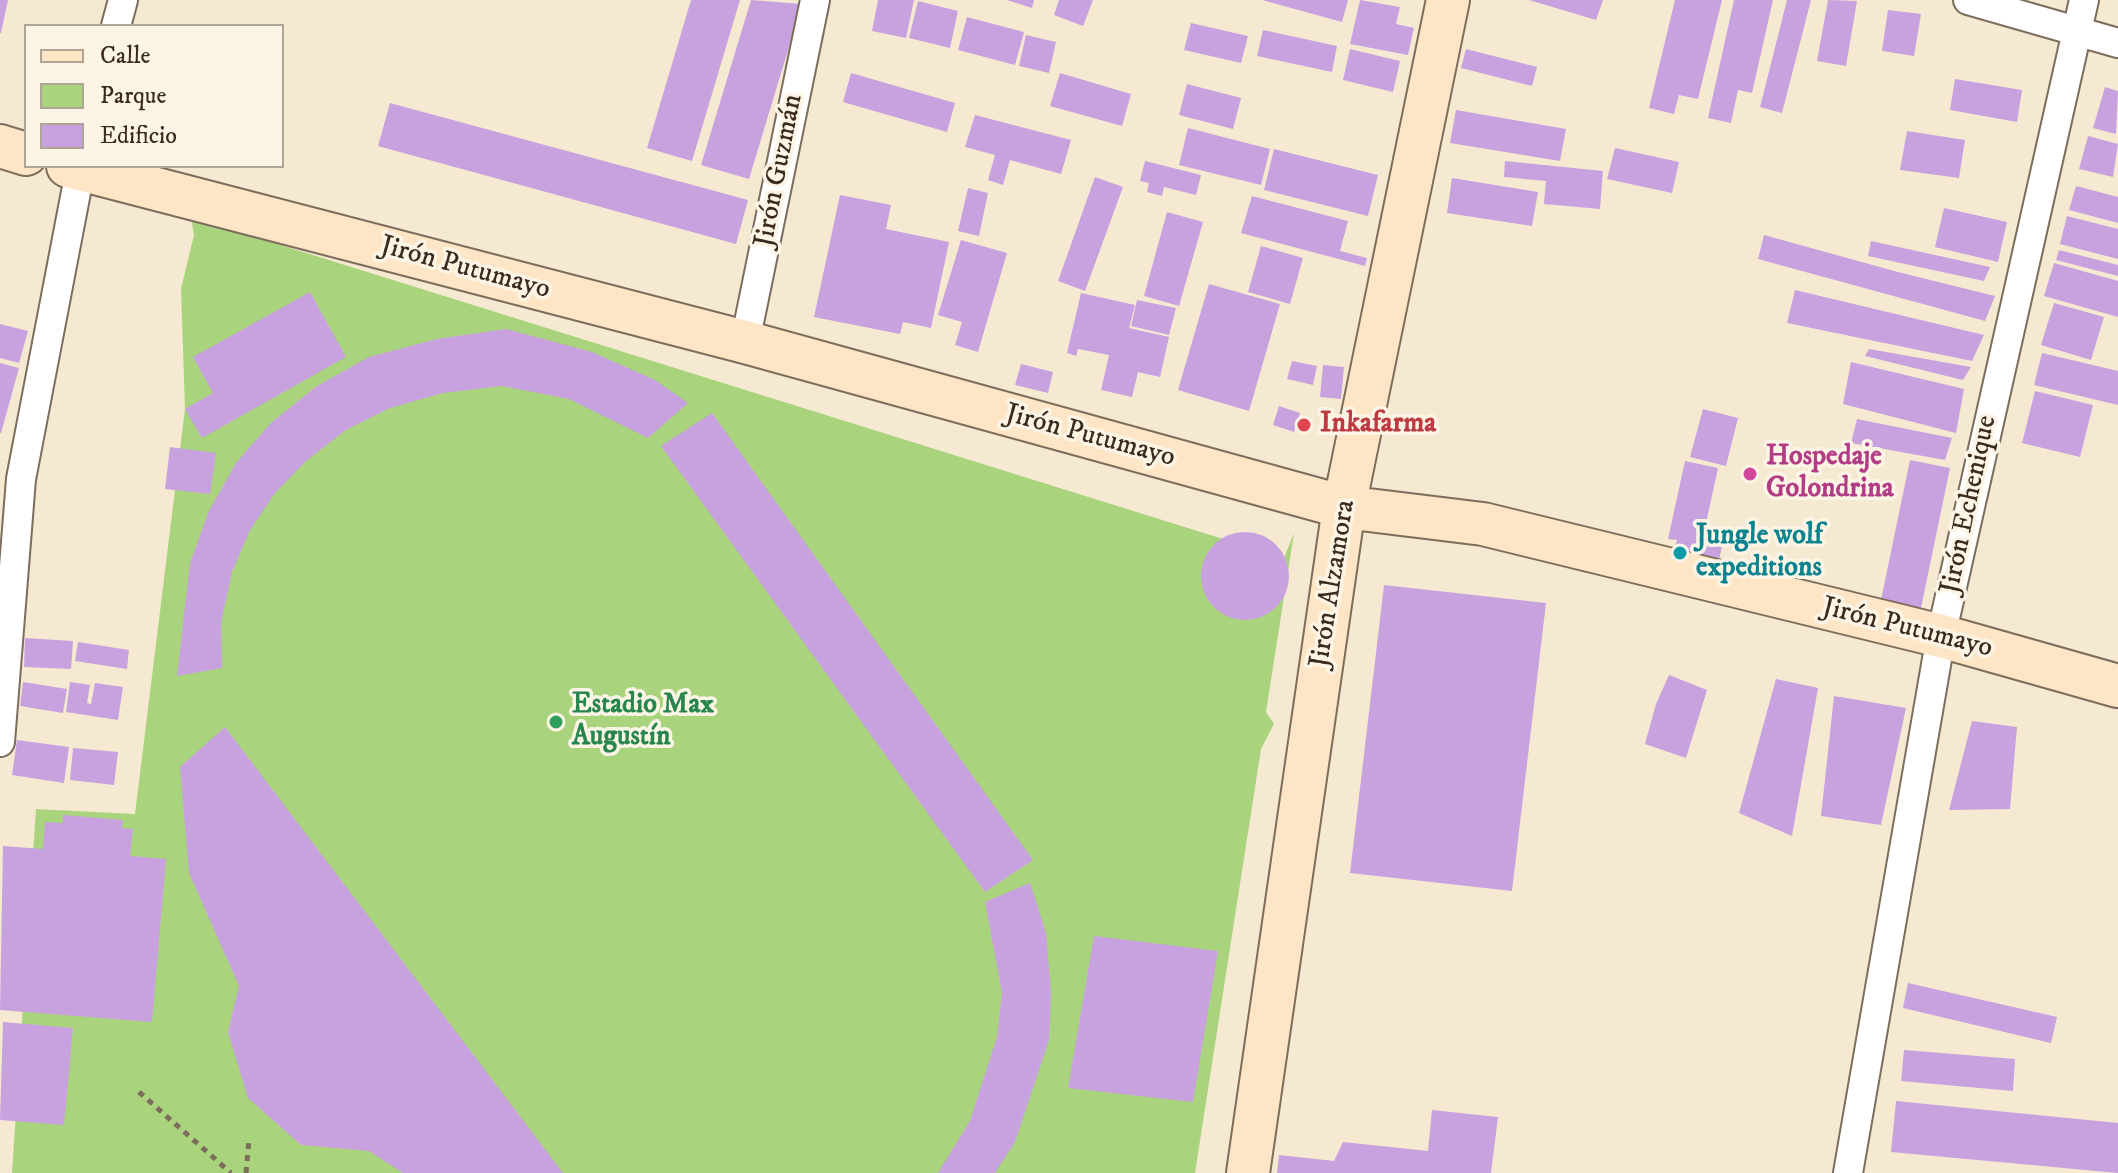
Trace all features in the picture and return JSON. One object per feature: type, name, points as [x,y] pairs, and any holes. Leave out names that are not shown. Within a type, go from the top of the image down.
[{"type":"street","points":[[117,24],[123,0]]},
{"type":"street","name":"Jirón Guzmán","points":[[745,342],[815,0]]},
{"type":"street","name":"Jirón Alzamora","points":[[1248,1173],[1344,507],[1448,0]]},
{"type":"street","points":[[1968,0],[2118,43]]},
{"type":"street","name":"Jirón Echenique","points":[[1848,1173],[1941,636],[2084,0]]},
{"type":"street","points":[[0,146],[24,153]]},
{"type":"street","points":[[0,742],[21,479],[76,168]]},
{"type":"street","name":"Jirón Putumayo","points":[[80,168],[745,342],[1344,507],[1483,524],[1941,636],[2118,686]]},
{"type":"path","points":[[139,1092],[231,1173]]},
{"type":"path","points":[[246,1173],[249,1139]]},
{"type":"green space","name":"Estadio Max Augustín","points":[[191,217],[1284,558],[1294,533],[1266,712],[1274,724],[1261,749],[1195,1173],[12,1173],[36,809],[135,814],[185,409],[181,289],[194,235]]},
{"type":"building","points":[[0,0],[8,0],[1,33],[0,33]]},
{"type":"building","points":[[691,0],[740,0],[692,161],[647,148]]},
{"type":"building","points":[[751,0],[802,4],[749,179],[701,165]]},
{"type":"building","points":[[878,0],[914,0],[906,38],[872,31]]},
{"type":"building","points":[[1007,0],[1034,0],[1032,8]]},
{"type":"building","points":[[1059,0],[1093,0],[1083,26],[1054,15]]},
{"type":"building","points":[[1262,0],[1348,0],[1342,22]]},
{"type":"building","points":[[1360,0],[1400,7],[1396,24],[1414,28],[1408,55],[1350,44]]},
{"type":"building","points":[[1529,0],[1603,0],[1596,20]]},
{"type":"building","points":[[1675,0],[1722,0],[1698,99],[1679,95],[1674,114],[1649,108]]},
{"type":"building","points":[[1734,0],[1773,0],[1752,93],[1738,90],[1731,123],[1708,118]]},
{"type":"building","points":[[1787,0],[1811,0],[1782,113],[1760,107]]},
{"type":"building","points":[[1828,0],[1857,1],[1846,66],[1817,61]]},
{"type":"building","points":[[918,1],[958,11],[950,48],[909,38]]},
{"type":"building","points":[[1888,10],[1921,14],[1914,56],[1882,51]]},
{"type":"building","points":[[967,17],[1024,32],[1015,65],[958,50]]},
{"type":"building","points":[[1191,23],[1248,36],[1241,63],[1184,50]]},
{"type":"building","points":[[1263,30],[1337,46],[1332,72],[1257,56]]},
{"type":"building","points":[[1026,35],[1056,42],[1049,73],[1019,66]]},
{"type":"building","points":[[1350,49],[1400,61],[1393,92],[1343,80]]},
{"type":"building","points":[[1466,49],[1537,67],[1532,86],[1461,68]]},
{"type":"building","points":[[851,73],[955,103],[947,132],[843,102]]},
{"type":"building","points":[[1060,73],[1131,94],[1122,126],[1050,106]]},
{"type":"building","points":[[1955,79],[2022,90],[2017,122],[1950,110]]},
{"type":"building","points":[[1187,84],[1241,98],[1233,129],[1179,115]]},
{"type":"building","points":[[2105,87],[2118,91],[2116,134],[2093,128]]},
{"type":"building","points":[[390,103],[748,200],[736,244],[378,146]]},
{"type":"building","points":[[1456,110],[1566,129],[1560,161],[1450,143]]},
{"type":"building","points":[[975,115],[1071,140],[1061,174],[1010,160],[1003,185],[988,180],[995,155],[965,147]]},
{"type":"building","points":[[1188,128],[1270,149],[1261,185],[1179,165]]},
{"type":"building","points":[[1907,131],[1965,140],[1959,178],[1900,170]]},
{"type":"building","points":[[2088,136],[2118,144],[2113,177],[2079,169]]},
{"type":"building","points":[[1615,148],[1679,162],[1672,193],[1607,179]]},
{"type":"building","points":[[1274,149],[1378,175],[1368,216],[1264,190]]},
{"type":"building","points":[[1145,161],[1201,175],[1196,195],[1164,187],[1162,196],[1147,192],[1149,183],[1140,181]]},
{"type":"building","points":[[1505,161],[1603,171],[1600,209],[1544,204],[1546,181],[1504,177]]},
{"type":"building","points":[[1095,177],[1123,187],[1085,291],[1058,281]]},
{"type":"building","points":[[1452,178],[1538,192],[1532,226],[1447,213]]},
{"type":"building","points":[[2076,186],[2118,197],[2118,223],[2069,210]]},
{"type":"building","points":[[968,188],[988,193],[979,236],[958,231]]},
{"type":"building","points":[[840,195],[891,205],[886,229],[949,242],[931,328],[903,322],[900,334],[814,317]]},
{"type":"building","points":[[1252,196],[1348,221],[1340,251],[1367,258],[1365,266],[1241,233]]},
{"type":"building","points":[[1944,208],[2007,222],[1998,262],[1935,247]]},
{"type":"building","points":[[1167,212],[1203,222],[1179,306],[1144,296]]},
{"type":"building","points":[[2067,216],[2118,229],[2118,259],[2060,244]]},
{"type":"building","points":[[1764,235],[1995,296],[1985,321],[1758,259]]},
{"type":"building","points":[[961,240],[1007,253],[978,352],[955,345],[962,322],[938,315]]},
{"type":"building","points":[[1871,241],[1990,267],[1984,281],[1868,256]]},
{"type":"building","points":[[1261,246],[1303,258],[1290,304],[1248,292]]},
{"type":"building","points":[[2059,250],[2118,265],[2118,276],[2056,260]]},
{"type":"building","points":[[2054,263],[2118,281],[2118,317],[2044,296]]},
{"type":"building","points":[[1209,284],[1280,304],[1249,411],[1178,390]]},
{"type":"building","points":[[1795,290],[1984,335],[1972,361],[1787,323]]},
{"type":"building","points":[[310,292],[346,357],[202,438],[185,409],[213,393],[193,357]]},
{"type":"building","points":[[1081,293],[1135,305],[1129,328],[1169,337],[1160,377],[1138,372],[1132,397],[1101,390],[1109,355],[1078,349],[1076,356],[1067,353]]},
{"type":"building","points":[[1137,300],[1176,308],[1169,335],[1131,326]]},
{"type":"building","points":[[2054,303],[2104,317],[2091,360],[2041,345]]},
{"type":"building","points":[[0,324],[28,331],[19,363],[0,358]]},
{"type":"building","points":[[506,329],[592,352],[655,380],[688,403],[648,438],[569,399],[502,386],[443,393],[390,408],[346,430],[306,461],[275,493],[250,530],[232,572],[221,623],[222,668],[177,676],[190,563],[209,511],[236,463],[271,423],[317,386],[369,357],[437,339]]},
{"type":"building","points":[[1869,349],[1971,367],[1963,380],[1865,356]]},
{"type":"building","points":[[2042,353],[2118,371],[2118,405],[2034,385]]},
{"type":"building","points":[[1292,361],[1317,366],[1313,385],[1287,379]]},
{"type":"building","points":[[1851,362],[1964,389],[1956,433],[1843,404]]},
{"type":"building","points":[[0,363],[19,368],[1,433],[0,433]]},
{"type":"building","points":[[1021,364],[1053,372],[1048,393],[1015,385]]},
{"type":"building","points":[[1323,365],[1344,367],[1341,399],[1320,397]]},
{"type":"building","points":[[2035,391],[2093,405],[2080,457],[2022,443]]},
{"type":"building","points":[[1279,406],[1300,413],[1294,432],[1273,425]]},
{"type":"building","points":[[1703,409],[1738,418],[1726,466],[1690,457]]},
{"type":"building","points":[[712,413],[1033,860],[985,892],[661,446]]},
{"type":"building","points":[[1857,419],[1952,438],[1945,460],[1851,443]]},
{"type":"building","points":[[170,447],[216,453],[210,494],[165,489]]},
{"type":"building","points":[[1910,460],[1950,468],[1921,608],[1881,600]]},
{"type":"building","points":[[1685,461],[1718,468],[1703,537],[1723,542],[1716,573],[1671,563],[1677,540],[1668,539]]},
{"type":"building","points":[[1245,532],[1270,539],[1282,551],[1289,576],[1282,601],[1270,613],[1245,620],[1220,613],[1208,601],[1201,576],[1208,551],[1220,539]]},
{"type":"building","points":[[1384,585],[1546,603],[1512,891],[1350,873]]},
{"type":"building","points":[[25,638],[73,641],[71,669],[24,667]]},
{"type":"building","points":[[78,642],[129,650],[127,669],[75,661]]},
{"type":"building","points":[[1669,675],[1707,690],[1686,758],[1645,744],[1656,704]]},
{"type":"building","points":[[1776,679],[1818,688],[1792,836],[1739,813]]},
{"type":"building","points":[[23,682],[67,689],[63,713],[20,706]]},
{"type":"building","points":[[70,682],[90,685],[87,703],[91,704],[95,683],[123,687],[118,720],[66,712]]},
{"type":"building","points":[[1834,696],[1906,708],[1881,825],[1821,816]]},
{"type":"building","points":[[1972,721],[2017,727],[2010,809],[1949,810]]},
{"type":"building","points":[[225,727],[563,1173],[403,1173],[369,1151],[301,1145],[248,1098],[228,1032],[239,986],[189,873],[180,767]]},
{"type":"building","points":[[17,740],[69,747],[64,783],[12,775]]},
{"type":"building","points":[[73,748],[118,752],[114,785],[70,780]]},
{"type":"building","points":[[63,815],[123,820],[122,828],[133,829],[130,856],[166,859],[152,1022],[0,1010],[3,846],[43,849],[45,822],[63,823]]},
{"type":"building","points":[[1030,883],[1046,933],[1051,991],[1049,1040],[1015,1142],[995,1173],[938,1173],[970,1121],[997,1037],[1002,993],[985,902]]},
{"type":"building","points":[[1094,936],[1218,951],[1193,1102],[1068,1088]]},
{"type":"building","points":[[1908,983],[2057,1017],[2051,1043],[1903,1008]]},
{"type":"building","points":[[3,1022],[73,1028],[64,1125],[0,1120]]},
{"type":"building","points":[[1904,1050],[2015,1059],[2013,1091],[1901,1081]]},
{"type":"building","points":[[1896,1101],[2118,1123],[2118,1173],[1891,1152]]},
{"type":"building","points":[[1432,1110],[1498,1117],[1491,1173],[1277,1173],[1279,1155],[1334,1161],[1343,1142],[1428,1151]]},
{"type":"place","name":"Inkafarma","points":[[1304,425]]},
{"type":"place","name":"Hospedaje Golondrina","points":[[1750,474]]},
{"type":"place","name":"Jungle wolf expeditions","points":[[1680,553]]},
{"type":"place","name":"Estadio Max Augustín","points":[[556,722]]}]
